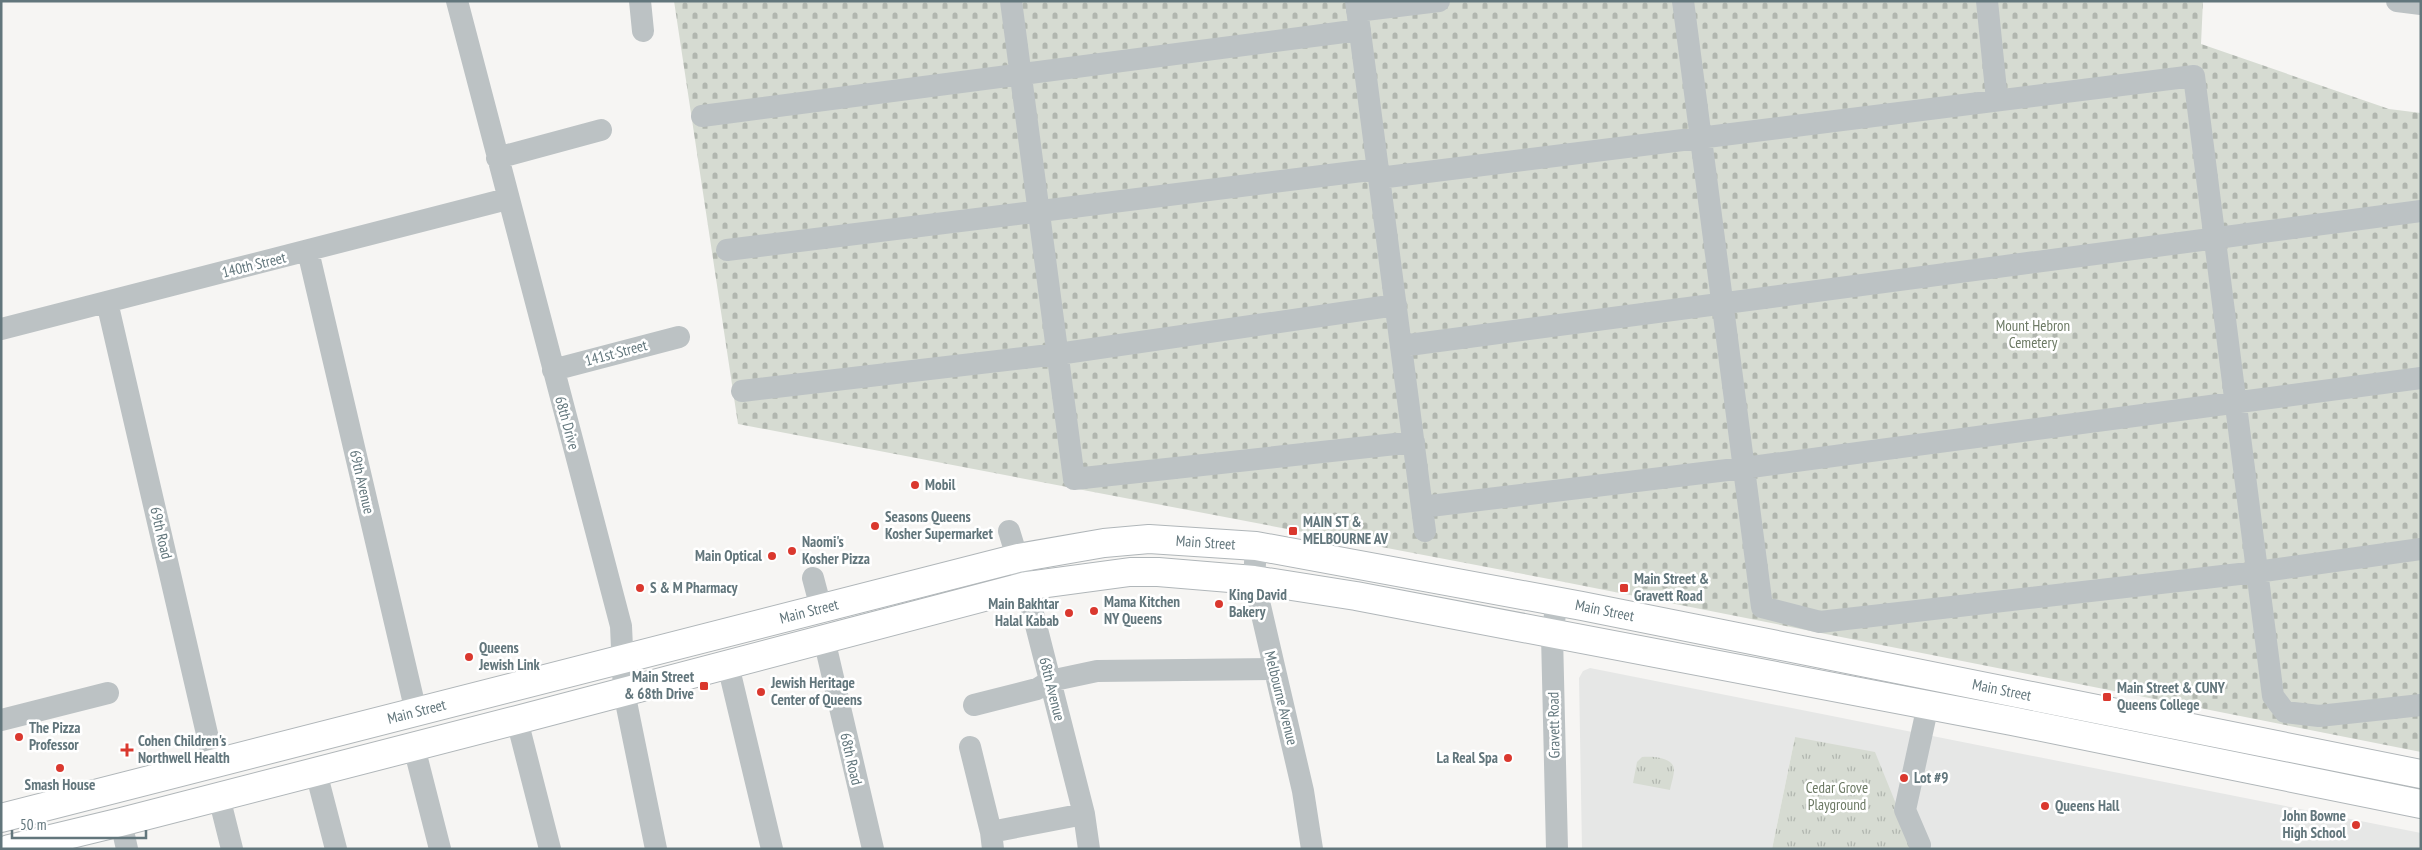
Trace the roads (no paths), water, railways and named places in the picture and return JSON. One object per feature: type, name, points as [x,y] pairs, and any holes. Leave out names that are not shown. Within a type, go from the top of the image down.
[{"type":"main road","name":"Main Street","points":[[2,814],[214,764],[1018,558],[1104,543],[1149,538],[1256,546],[1557,601],[2421,774]]},
{"type":"main road","name":"Main Street","points":[[10,849],[414,747],[1026,586],[1130,572],[1254,580],[1356,596],[1552,635],[1928,705],[2421,804]]},
{"type":"street","name":"68th Drive","points":[[457,1],[620,626],[624,692],[656,849]]},
{"type":"street","points":[[640,1],[644,31]]},
{"type":"street","points":[[1011,1],[1074,479],[1414,442]]},
{"type":"street","points":[[702,116],[1021,75],[1439,1]]},
{"type":"street","points":[[1683,1],[1762,607],[1820,622],[2257,572],[2421,550]]},
{"type":"street","points":[[1987,1],[1996,100]]},
{"type":"street","points":[[2397,1],[2421,4]]},
{"type":"street","points":[[1358,14],[1426,531]]},
{"type":"street","points":[[727,250],[1039,212],[1701,137],[2194,76],[2273,696],[2285,712],[2319,716],[2421,705]]},
{"type":"street","points":[[497,158],[601,130]]},
{"type":"street","name":"140th Street","points":[[1,329],[508,199]]},
{"type":"street","points":[[1401,346],[2421,211]]},
{"type":"street","name":"69th Avenue","points":[[308,251],[416,712]]},
{"type":"street","name":"69th Road","points":[[107,302],[214,764]]},
{"type":"street","points":[[742,391],[1058,354],[1396,305]]},
{"type":"street","name":"141st Street","points":[[553,370],[679,337]]},
{"type":"street","points":[[1422,506],[1744,468],[2421,378]]},
{"type":"street","name":"68th Avenue","points":[[1009,531],[1026,586],[1084,814],[1088,849]]},
{"type":"street","name":"Melbourne Avenue","points":[[1256,546],[1254,580],[1303,790],[1312,849]]},
{"type":"street","points":[[813,578],[821,608]]},
{"type":"street","name":"Gravett Road","points":[[1557,601],[1552,635],[1557,849]]},
{"type":"street","name":"68th Road","points":[[824,639],[873,849]]},
{"type":"street","points":[[728,665],[772,849]]},
{"type":"street","points":[[974,705],[1037,689],[1050,681],[1097,671],[1274,669]]},
{"type":"street","points":[[1,720],[108,694]]},
{"type":"street","points":[[1920,845],[1906,810],[1928,705]]},
{"type":"street","points":[[517,720],[550,849]]},
{"type":"street","points":[[970,746],[992,840],[1084,814]]},
{"type":"street","points":[[414,747],[440,849]]},
{"type":"street","points":[[316,772],[336,849]]},
{"type":"street","points":[[219,797],[232,849]]},
{"type":"street","points":[[2,814],[10,849]]},
{"type":"street","points":[[121,822],[127,849]]},
{"type":"place","name":"Mobil","points":[[915,485]]},
{"type":"place","name":"Seasons Queens Kosher Supermarket","points":[[875,526]]},
{"type":"place","name":"MAIN ST & MELBOURNE AV","points":[[1293,531]]},
{"type":"place","name":"Naomi's Kosher Pizza","points":[[792,551]]},
{"type":"place","name":"Main Optical","points":[[772,556]]},
{"type":"place","name":"S & M Pharmacy","points":[[640,588]]},
{"type":"place","name":"Main Street & Gravett Road","points":[[1624,588]]},
{"type":"place","name":"King David Bakery","points":[[1219,604]]},
{"type":"place","name":"Mama Kitchen NY Queens","points":[[1094,611]]},
{"type":"place","name":"Main Bakhtar Halal Kabab","points":[[1069,613]]},
{"type":"place","name":"Queens Jewish Link","points":[[469,657]]},
{"type":"place","name":"Main Street & 68th Drive","points":[[704,686]]},
{"type":"place","name":"Jewish Heritage Center of Queens","points":[[761,692]]},
{"type":"place","name":"Main Street & CUNY Queens College","points":[[2107,697]]},
{"type":"place","name":"The Pizza Professor","points":[[19,737]]},
{"type":"place","name":"Cohen Children's Northwell Health","points":[[127,750]]},
{"type":"place","name":"La Real Spa","points":[[1508,758]]},
{"type":"place","name":"Smash House","points":[[60,768]]},
{"type":"place","name":"Lot #9","points":[[1904,778]]},
{"type":"place","name":"Queens Hall","points":[[2045,806]]},
{"type":"place","name":"John Bowne High School","points":[[2356,825]]},
{"type":"park label","name":"Mount Hebron Cemetery","points":[[2033,334]]},
{"type":"park label","name":"Cedar Grove Playground","points":[[1837,796]]}]
